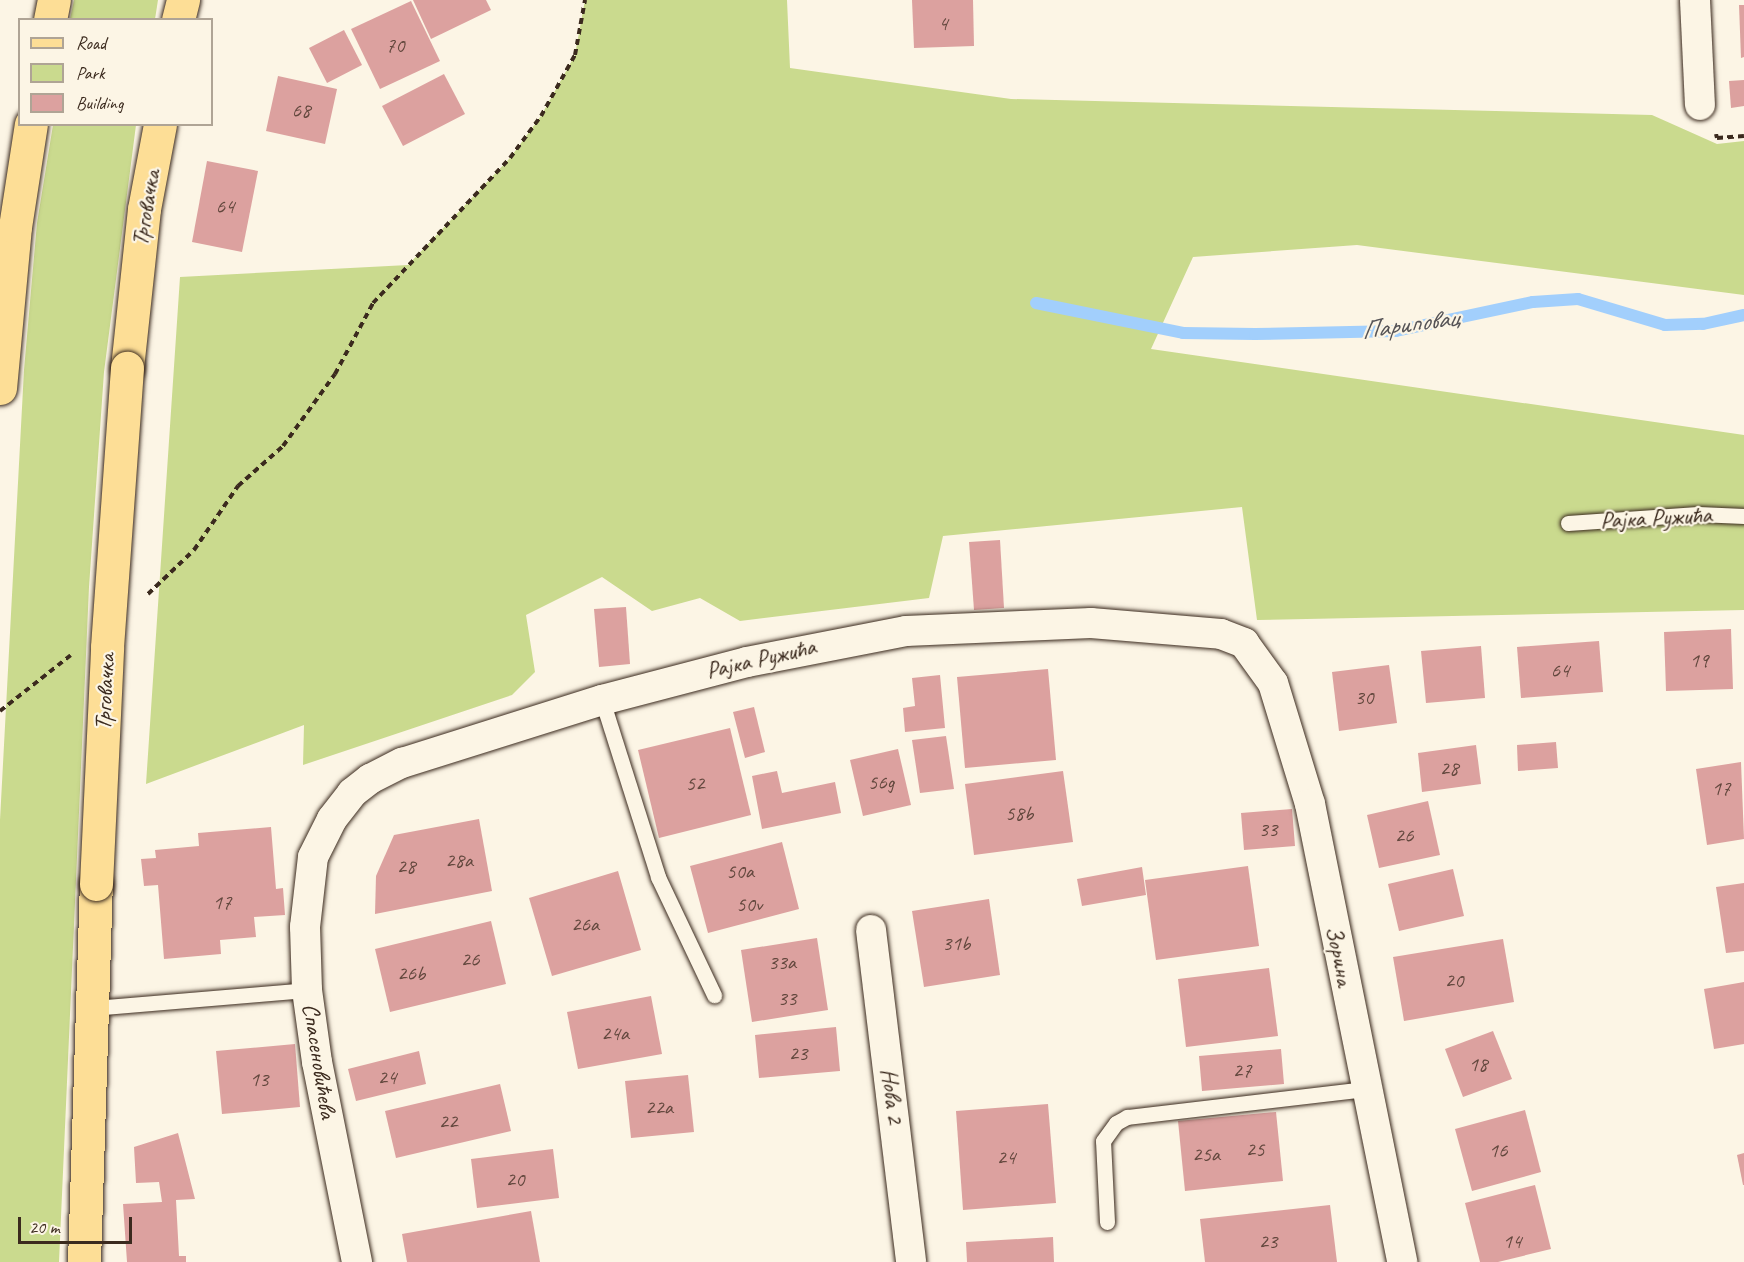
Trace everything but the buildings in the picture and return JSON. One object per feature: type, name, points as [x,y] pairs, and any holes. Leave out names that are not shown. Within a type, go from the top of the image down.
[{"type":"main road","points":[[50,18],[54,0]]},
{"type":"main road","points":[[178,18],[183,0]]},
{"type":"main road","points":[[1,380],[15,227],[31,126]]},
{"type":"main road","name":"Трговачка","points":[[84,1262],[96,884],[107,647],[127,368],[144,209],[160,126]]},
{"type":"street","points":[[1695,0],[1700,105]]},
{"type":"street","name":"Рајка Ружића","points":[[313,857],[340,807],[385,770],[602,700],[826,645],[963,626],[1138,624],[1221,634],[1244,643],[1257,657]]},
{"type":"street","name":"Зорина","points":[[1257,657],[1273,683],[1299,758],[1402,1262]]},
{"type":"street","name":"Спасеновићева","points":[[313,857],[305,927],[307,990],[357,1262]]},
{"type":"street","name":"Нова 2","points":[[871,930],[911,1262]]},
{"type":"lane","name":"Рајка Ружића","points":[[1568,523],[1709,514],[1744,516]]},
{"type":"lane","points":[[602,700],[658,877],[714,995]]},
{"type":"lane","points":[[93,1008],[307,990]]},
{"type":"lane","points":[[1107,1222],[1103,1141],[1116,1122],[1127,1117],[1366,1089]]},
{"type":"path","points":[[145,596],[194,550],[238,486],[283,446],[335,374],[373,303],[510,158],[541,116],[575,55],[585,0]]},
{"type":"path","points":[[1717,138],[1744,136]]},
{"type":"path","points":[[0,711],[73,653]]},
{"type":"green space","points":[[74,0],[158,0],[155,18],[70,18]]},
{"type":"green space","points":[[585,0],[787,0],[790,68],[1011,99],[1652,115],[1717,144],[1744,141],[1744,295],[1357,245],[1193,257],[1151,349],[1744,435],[1744,610],[1257,620],[1242,507],[943,536],[929,598],[740,621],[700,598],[652,611],[602,577],[526,615],[535,672],[512,695],[303,765],[304,725],[146,784],[180,277],[408,265],[510,158],[541,116],[575,55]]},
{"type":"green space","points":[[53,126],[136,126],[104,372],[89,587],[59,1262],[0,1262],[0,820],[24,370],[37,223]]},
{"type":"waterway","name":"Париповац","points":[[1036,303],[1183,333],[1396,331],[1533,302],[1578,299],[1665,325],[1703,324],[1744,315]]}]
